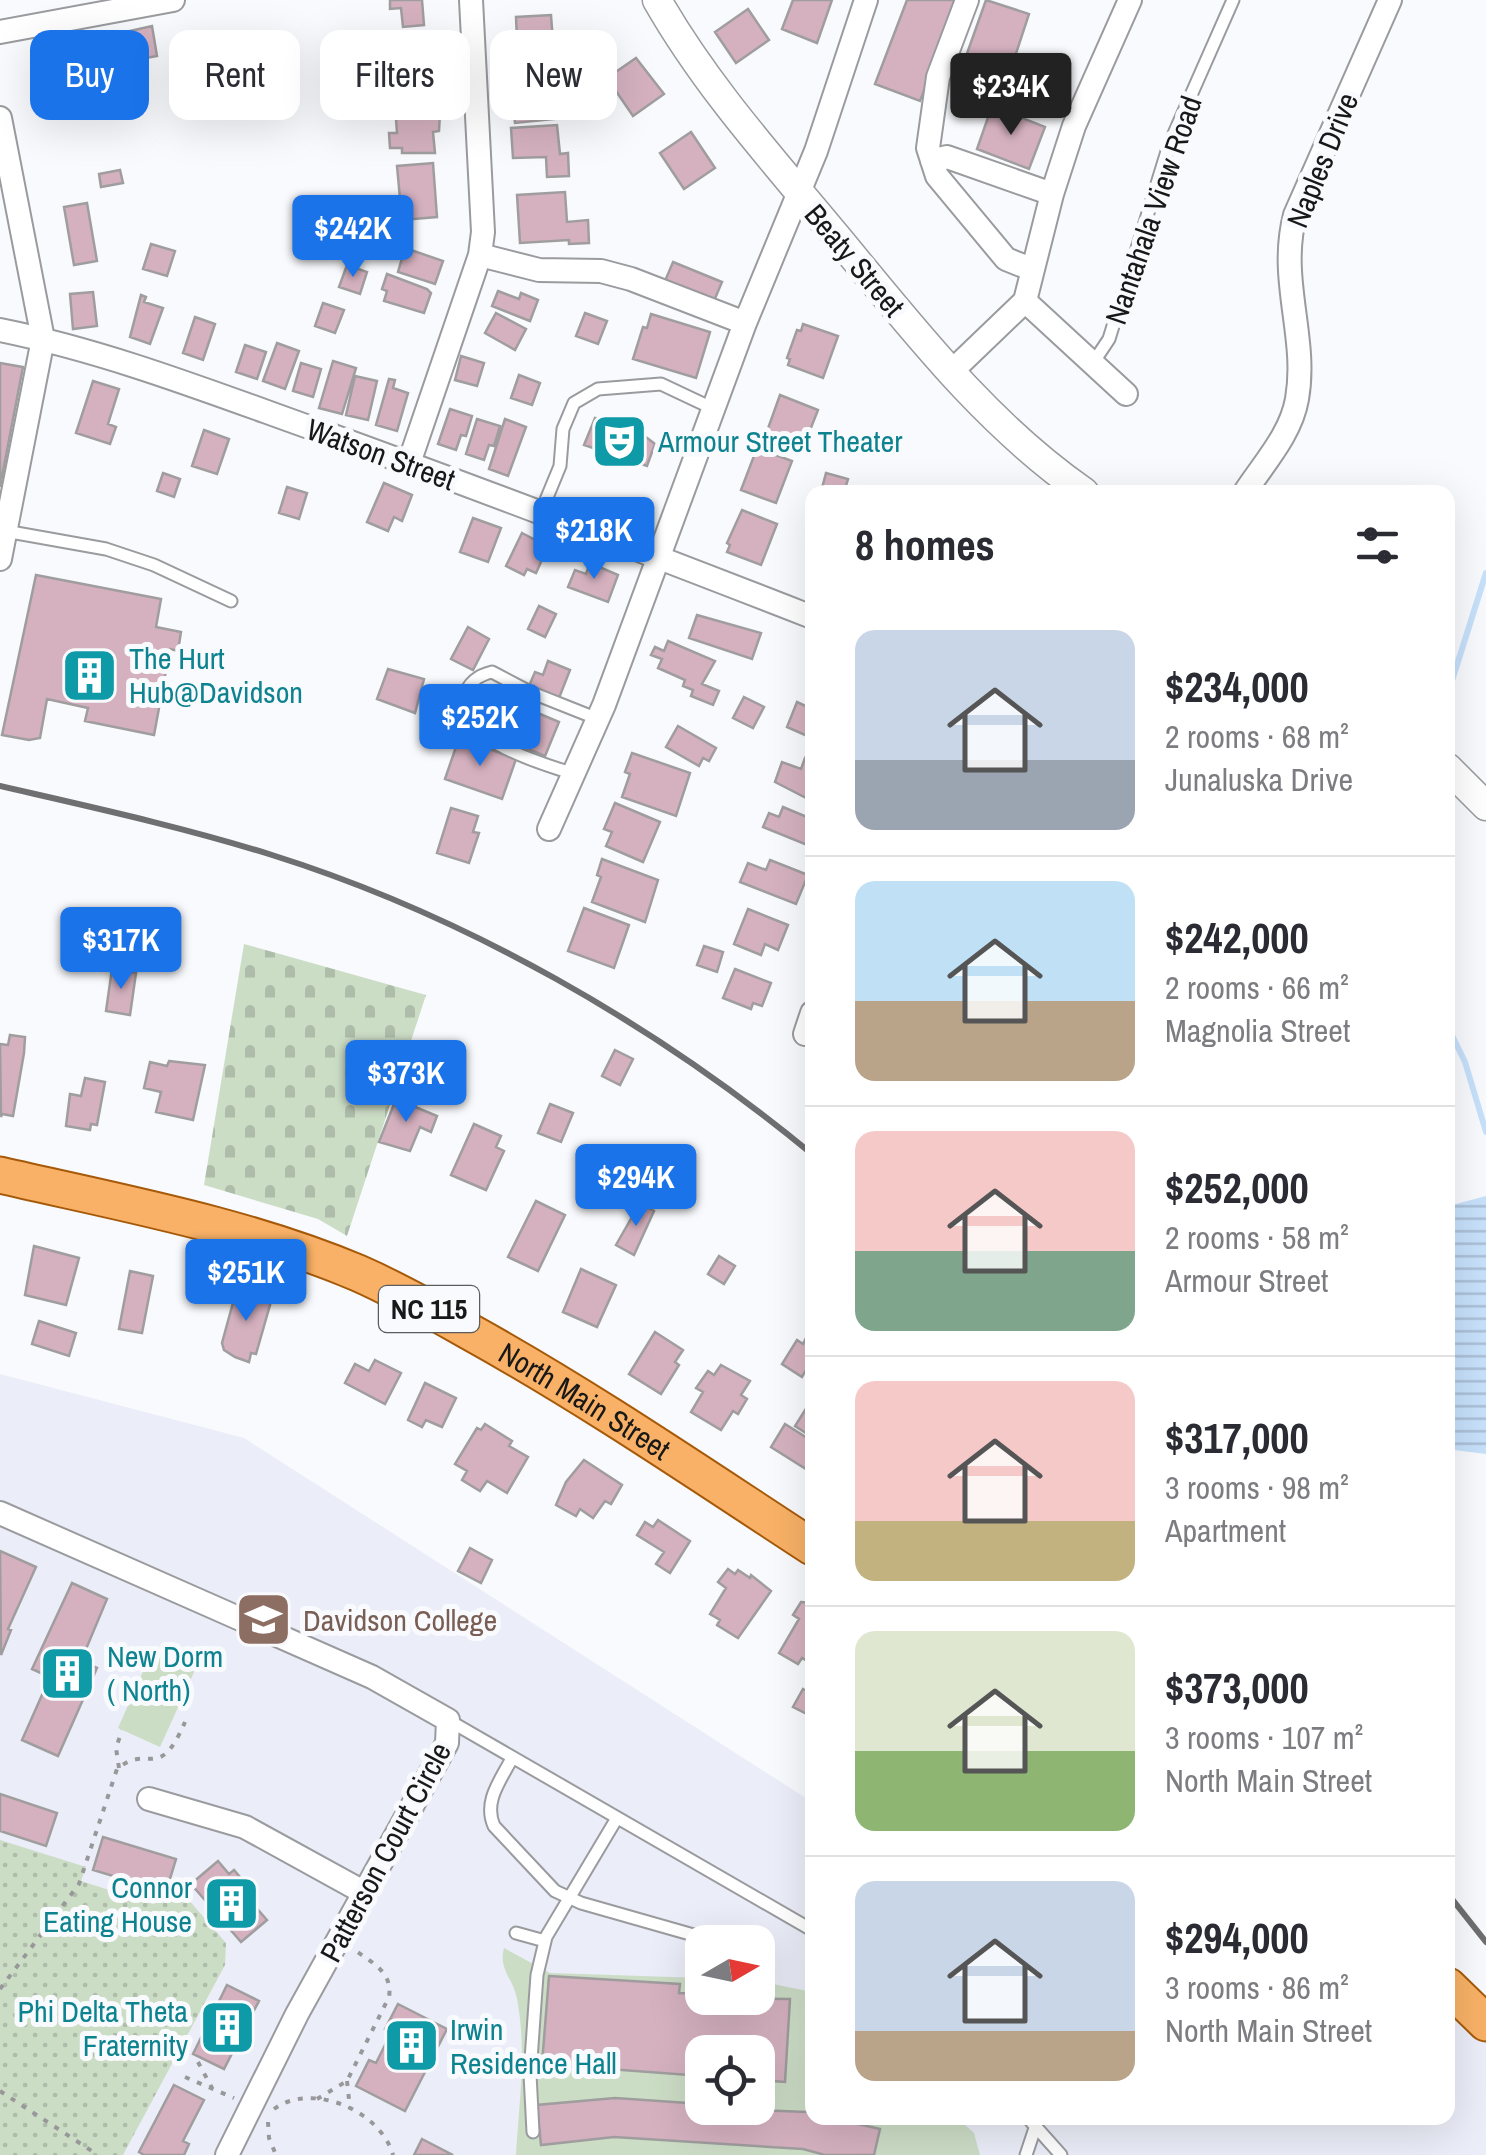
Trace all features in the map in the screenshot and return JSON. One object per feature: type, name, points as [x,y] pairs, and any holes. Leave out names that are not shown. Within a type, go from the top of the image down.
[{"type":"main road","name":"North Main Street","points":[[0,1175],[210,1223],[358,1273],[541,1372],[805,1542]]},
{"type":"main road","points":[[1455,1993],[1486,2023]]},
{"type":"street","points":[[0,32],[114,6],[173,0]]},
{"type":"street","points":[[409,463],[480,256],[483,232],[471,0]]},
{"type":"street","name":"Beaty Street","points":[[656,0],[738,119],[951,372],[1016,440],[1075,485]]},
{"type":"street","points":[[549,829],[598,719],[799,192],[866,0]]},
{"type":"street","points":[[967,0],[938,77],[928,148],[937,176],[1006,259],[1031,269]]},
{"type":"street","points":[[951,372],[1025,301],[1074,126],[1130,0]]},
{"type":"street","name":"Naples Drive","points":[[1250,485],[1288,427],[1297,399],[1299,371],[1288,265],[1296,214],[1390,0]]},
{"type":"street","points":[[0,118],[43,339],[0,559]]},
{"type":"street","points":[[932,161],[946,158],[1052,194]]},
{"type":"street","points":[[480,256],[539,270],[601,271],[746,323]]},
{"type":"street","points":[[1025,301],[1126,394]]},
{"type":"street","name":"Watson Street","points":[[0,330],[43,339],[187,384],[541,512],[805,614]]},
{"type":"street","points":[[1455,775],[1486,806]]},
{"type":"street","name":"Patterson Court Circle","points":[[0,1514],[372,1677],[448,1720],[447,1743],[298,2014],[227,2155]]},
{"type":"street","points":[[149,1799],[246,1827],[365,1893]]},
{"type":"lane","name":"Nantahala View Road","points":[[1093,364],[1109,339],[1169,144],[1233,0]]},
{"type":"lane","points":[[541,512],[560,466],[563,429],[574,403],[598,389],[660,384],[714,409]]},
{"type":"lane","points":[[6,531],[106,550],[154,565],[231,601]]},
{"type":"lane","points":[[574,774],[496,745],[467,714],[464,698],[469,686],[480,674],[492,672],[598,719]]},
{"type":"lane","points":[[448,1720],[805,1926]]},
{"type":"lane","points":[[512,1758],[490,1802],[494,1826],[548,1885],[570,1898],[685,1932]]},
{"type":"lane","points":[[533,2132],[530,2074],[538,1975],[545,1941],[618,1818]]},
{"type":"lane","points":[[516,1933],[545,1941]]},
{"type":"lane","points":[[1026,2155],[1031,2125]]},
{"type":"lane","points":[[1035,2125],[1061,2155]]},
{"type":"path","points":[[119,1768],[128,1761],[163,1757],[174,1748],[185,1722]]},
{"type":"path","points":[[0,1988],[78,1884],[119,1768],[116,1748],[122,1730]]},
{"type":"path","points":[[318,2099],[346,2080],[391,1991],[382,1970],[352,1949]]},
{"type":"path","points":[[198,2062],[212,2088]]},
{"type":"path","points":[[185,2077],[240,2101]]},
{"type":"path","points":[[346,2080],[350,2109]]},
{"type":"path","points":[[0,2092],[98,2155]]},
{"type":"path","points":[[276,2155],[267,2129],[272,2110],[299,2098],[318,2099],[350,2109],[370,2121],[393,2155]]},
{"type":"shaded area","name":"Davidson College","points":[[0,1374],[244,1438],[805,1798],[805,2125],[1455,2125],[1455,2010],[1486,2039],[1486,2155],[0,2155]]},
{"type":"green space","points":[[244,944],[426,995],[347,1236],[318,1219],[204,1185]]},
{"type":"green space","points":[[152,1651],[195,1670],[160,1747],[118,1728]]},
{"type":"green space","points":[[0,1840],[86,1867],[81,1881],[153,1904],[171,1897],[187,1898],[226,1943],[225,1965],[123,2155],[0,2155]]},
{"type":"green space","points":[[504,1948],[550,1973],[685,1977],[685,2015],[775,2015],[775,1984],[805,1991],[805,2125],[965,2125],[974,2133],[980,2155],[516,2155],[521,2038],[513,1986],[505,1968]]},
{"type":"water","points":[[1486,1196],[1486,1454],[1455,1450],[1455,1204]]},
{"type":"building","points":[[390,0],[422,0],[424,25],[403,27],[401,8],[390,9]]},
{"type":"building","points":[[793,0],[832,0],[817,43],[782,29]]},
{"type":"building","points":[[907,0],[959,0],[920,101],[875,84]]},
{"type":"building","points":[[986,0],[1029,14],[1003,93],[959,76]]},
{"type":"building","points":[[748,9],[769,40],[736,63],[715,32]]},
{"type":"building","points":[[551,15],[552,30],[517,30],[516,17]]},
{"type":"building","points":[[152,26],[157,56],[149,57],[149,30],[134,30]]},
{"type":"building","points":[[636,58],[664,94],[633,116],[617,93],[617,71]]},
{"type":"building","points":[[992,106],[1045,127],[1029,169],[977,149]]},
{"type":"building","points":[[396,120],[440,120],[439,131],[433,132],[435,153],[402,153],[402,148],[390,148],[389,133],[397,133]]},
{"type":"building","points":[[557,125],[560,154],[568,153],[569,176],[547,177],[546,157],[513,158],[511,128]]},
{"type":"building","points":[[691,132],[715,168],[684,189],[660,153]]},
{"type":"building","points":[[433,163],[437,217],[402,220],[397,166]]},
{"type":"building","points":[[120,170],[123,183],[101,187],[99,174]]},
{"type":"building","points":[[565,192],[567,222],[588,220],[589,243],[520,243],[517,195]]},
{"type":"building","points":[[87,203],[97,261],[74,265],[64,207]]},
{"type":"building","points":[[151,244],[175,251],[167,276],[143,269]]},
{"type":"building","points":[[405,248],[443,261],[435,284],[398,272]]},
{"type":"building","points":[[673,262],[722,282],[714,301],[665,281]]},
{"type":"building","points":[[347,265],[367,272],[360,294],[339,287]]},
{"type":"building","points":[[387,274],[431,293],[424,313],[384,301],[387,291],[382,289]]},
{"type":"building","points":[[498,291],[519,299],[521,293],[538,300],[530,321],[492,306]]},
{"type":"building","points":[[93,292],[97,326],[73,329],[70,294]]},
{"type":"building","points":[[141,295],[146,297],[144,302],[163,308],[150,344],[130,337]]},
{"type":"building","points":[[323,303],[344,310],[335,333],[315,326]]},
{"type":"building","points":[[496,313],[526,329],[515,350],[485,333]]},
{"type":"building","points":[[585,313],[607,321],[598,344],[576,336]]},
{"type":"building","points":[[651,314],[710,332],[696,378],[633,359]]},
{"type":"building","points":[[195,317],[215,324],[203,360],[183,353]]},
{"type":"building","points":[[803,324],[838,336],[823,378],[788,365],[797,330],[801,331]]},
{"type":"building","points":[[277,343],[299,351],[285,389],[263,381]]},
{"type":"building","points":[[245,345],[266,352],[257,379],[236,372]]},
{"type":"building","points":[[461,356],[484,363],[477,386],[455,380]]},
{"type":"building","points":[[333,361],[356,368],[342,414],[319,408]]},
{"type":"building","points":[[0,363],[23,367],[0,487]]},
{"type":"building","points":[[301,363],[321,369],[313,397],[293,391]]},
{"type":"building","points":[[519,375],[540,383],[532,405],[511,398]]},
{"type":"building","points":[[355,376],[377,381],[368,420],[346,415]]},
{"type":"building","points":[[389,379],[395,380],[393,388],[408,393],[397,431],[376,425]]},
{"type":"building","points":[[93,381],[119,389],[108,424],[116,427],[110,444],[76,433]]},
{"type":"building","points":[[780,395],[818,410],[803,448],[766,434]]},
{"type":"building","points":[[450,409],[472,416],[466,436],[461,435],[456,450],[438,444]]},
{"type":"building","name":"Armour Street Theater","points":[[595,418],[655,444],[647,466],[584,445]]},
{"type":"building","points":[[477,419],[500,426],[494,446],[489,445],[484,460],[466,454]]},
{"type":"building","points":[[505,419],[526,427],[508,476],[489,469]]},
{"type":"building","points":[[204,430],[229,439],[217,474],[192,466]]},
{"type":"building","points":[[757,448],[792,461],[776,503],[741,490]]},
{"type":"building","points":[[163,473],[180,479],[174,497],[157,491]]},
{"type":"building","points":[[826,473],[848,479],[846,485],[823,485]]},
{"type":"building","points":[[384,483],[412,495],[402,521],[394,517],[388,531],[367,522]]},
{"type":"building","points":[[287,487],[307,493],[299,519],[279,513]]},
{"type":"building","points":[[742,510],[777,524],[761,565],[727,552],[727,543]]},
{"type":"building","points":[[473,518],[501,528],[488,562],[460,552]]},
{"type":"building","points":[[522,533],[545,545],[536,573],[527,569],[524,575],[506,566]]},
{"type":"building","points":[[590,563],[618,575],[608,602],[568,587],[575,570],[586,574]]},
{"type":"building","name":"The Hurt Hub@Davidson","points":[[36,575],[161,599],[156,627],[181,632],[178,651],[170,649],[154,735],[85,721],[88,708],[47,699],[40,738],[2,735]]},
{"type":"building","points":[[539,606],[556,614],[545,637],[528,629]]},
{"type":"building","points":[[697,615],[761,633],[752,659],[689,638]]},
{"type":"building","points":[[468,627],[489,639],[473,670],[451,659]]},
{"type":"building","points":[[668,641],[715,661],[702,684],[719,691],[713,705],[691,696],[693,690],[683,686],[685,680],[658,668],[662,659],[651,655],[655,647],[664,651]]},
{"type":"building","points":[[548,661],[570,670],[559,698],[529,686],[535,672],[543,675]]},
{"type":"building","points":[[388,669],[424,679],[415,713],[377,699]]},
{"type":"building","points":[[744,697],[764,707],[753,728],[733,718]]},
{"type":"building","points":[[505,699],[559,722],[545,756],[504,739],[509,726],[496,721]]},
{"type":"building","points":[[797,702],[805,706],[805,735],[787,727]]},
{"type":"building","points":[[678,726],[716,748],[709,761],[703,758],[699,766],[666,747]]},
{"type":"building","points":[[459,738],[516,759],[502,799],[445,779]]},
{"type":"building","points":[[632,753],[690,773],[676,816],[622,797]]},
{"type":"building","points":[[805,758],[805,797],[775,782],[782,762],[801,769]]},
{"type":"building","points":[[615,803],[660,822],[643,862],[606,846],[612,832],[604,829]]},
{"type":"building","points":[[783,807],[805,816],[805,844],[763,827],[769,813],[779,817]]},
{"type":"building","points":[[451,808],[478,816],[473,832],[479,833],[469,863],[437,853]]},
{"type":"building","points":[[602,859],[658,880],[645,922],[592,902],[601,877],[597,875]]},
{"type":"building","points":[[770,860],[805,874],[796,904],[740,882],[748,863],[766,870]]},
{"type":"building","points":[[584,908],[629,925],[614,968],[568,951]]},
{"type":"building","points":[[748,909],[788,925],[778,950],[765,944],[761,955],[734,944]]},
{"type":"building","points":[[704,946],[723,952],[717,972],[697,965]]},
{"type":"building","points":[[112,969],[136,973],[130,1015],[106,1011]]},
{"type":"building","points":[[735,969],[771,983],[762,1006],[753,1003],[751,1009],[723,998]]},
{"type":"building","points":[[10,1035],[25,1037],[24,1053],[13,1116],[1,1117],[0,1044],[8,1045]]},
{"type":"building","points":[[615,1050],[633,1059],[620,1085],[602,1076]]},
{"type":"building","points":[[169,1061],[205,1065],[193,1120],[156,1112],[161,1092],[144,1088],[150,1062],[167,1066]]},
{"type":"building","points":[[85,1078],[105,1082],[97,1125],[91,1124],[90,1130],[66,1126],[70,1094],[81,1096]]},
{"type":"building","points":[[396,1099],[437,1116],[431,1132],[420,1127],[410,1151],[379,1142]]},
{"type":"building","points":[[550,1104],[573,1113],[561,1142],[538,1133]]},
{"type":"building","points":[[474,1124],[501,1136],[496,1147],[504,1151],[486,1190],[451,1175]]},
{"type":"building","points":[[536,1201],[565,1215],[538,1271],[508,1257]]},
{"type":"building","points":[[640,1203],[654,1211],[634,1255],[616,1245]]},
{"type":"building","points":[[34,1246],[79,1258],[66,1305],[25,1295]]},
{"type":"building","points":[[719,1256],[735,1266],[724,1284],[708,1274]]},
{"type":"building","points":[[581,1269],[616,1285],[597,1327],[563,1312]]},
{"type":"building","points":[[130,1271],[153,1276],[142,1333],[119,1329]]},
{"type":"building","points":[[237,1288],[272,1298],[256,1354],[251,1353],[249,1362],[224,1350],[222,1343]]},
{"type":"building","points":[[39,1321],[76,1333],[69,1356],[32,1344]]},
{"type":"building","points":[[655,1332],[683,1350],[675,1362],[679,1365],[661,1394],[629,1374]]},
{"type":"building","points":[[797,1340],[803,1344],[805,1340],[802,1377],[782,1364]]},
{"type":"building","points":[[375,1360],[401,1373],[385,1404],[345,1383],[355,1364],[369,1371]]},
{"type":"building","points":[[721,1365],[750,1381],[741,1395],[747,1399],[738,1414],[733,1411],[721,1430],[691,1412],[703,1392],[696,1388],[708,1371],[714,1375]]},
{"type":"building","points":[[425,1383],[456,1398],[442,1427],[426,1420],[422,1427],[408,1420]]},
{"type":"building","points":[[805,1410],[805,1432],[795,1426]]},
{"type":"building","points":[[485,1424],[528,1457],[507,1493],[487,1481],[480,1491],[462,1480],[467,1471],[455,1464],[477,1428],[481,1430]]},
{"type":"building","points":[[785,1424],[805,1437],[805,1468],[771,1447]]},
{"type":"building","points":[[584,1460],[622,1485],[611,1504],[605,1501],[593,1518],[580,1509],[576,1516],[556,1505],[566,1482]]},
{"type":"building","points":[[658,1520],[690,1541],[670,1573],[656,1564],[664,1552],[637,1535],[645,1522],[653,1527]]},
{"type":"building","points":[[470,1548],[492,1560],[481,1583],[458,1571]]},
{"type":"building","points":[[0,1551],[36,1567],[8,1629],[11,1630],[1,1655]]},
{"type":"building","points":[[728,1569],[750,1578],[751,1575],[771,1591],[738,1638],[717,1625],[720,1620],[710,1614],[726,1588],[718,1582]]},
{"type":"building","name":"New Dorm ( North)","points":[[72,1583],[107,1599],[81,1661],[97,1668],[58,1756],[22,1740],[50,1677],[32,1669]]},
{"type":"building","points":[[801,1602],[805,1602],[805,1660],[802,1658],[798,1664],[779,1653],[799,1619],[793,1615]]},
{"type":"building","points":[[803,1689],[805,1690],[805,1713],[793,1707]]},
{"type":"building","points":[[0,1794],[57,1813],[46,1846],[0,1831]]},
{"type":"building","points":[[103,1837],[176,1859],[166,1892],[93,1870]]},
{"type":"building","name":"Connor Eating House","points":[[218,1861],[229,1874],[234,1870],[245,1883],[239,1888],[267,1920],[241,1942],[191,1884]]},
{"type":"building","points":[[549,1976],[680,1984],[679,1993],[685,1993],[685,2015],[775,2015],[775,1999],[790,1999],[785,2082],[775,2081],[775,2035],[685,2035],[685,2075],[542,2064]]},
{"type":"building","name":"Phi Delta Theta Fraternity","points":[[227,1985],[259,2001],[250,2018],[251,2027],[245,2028],[224,2069],[193,2054]]},
{"type":"building","name":"Irwin Residence Hall","points":[[398,2004],[447,2029],[405,2111],[356,2086],[369,2060],[376,2063],[391,2033],[385,2029]]},
{"type":"building","points":[[174,2085],[204,2100],[183,2141],[189,2144],[184,2155],[144,2155],[139,2152]]},
{"type":"building","points":[[615,2098],[685,2103],[685,2125],[775,2125],[775,2111],[805,2112],[805,2125],[863,2125],[880,2129],[874,2155],[825,2155],[803,2149],[614,2137],[541,2145],[537,2105]]},
{"type":"building","points":[[422,2139],[453,2155],[414,2155]]},
{"type":"waterway","points":[[1455,671],[1486,573]]},
{"type":"waterway","points":[[1455,1041],[1486,1132]]},
{"type":"railway","points":[[0,786],[272,855],[416,909],[487,942],[624,1019],[689,1061],[805,1149]]},
{"type":"railway","points":[[1455,1903],[1486,1942]]},
{"type":"place","name":"Armour Street Theater","points":[[619,441]]},
{"type":"place","name":"The Hurt Hub@Davidson","points":[[90,675]]},
{"type":"place","name":"Davidson College","points":[[264,1620]]},
{"type":"place","name":"New Dorm ( North)","points":[[68,1673]]},
{"type":"place","name":"Connor Eating House","points":[[231,1904]]},
{"type":"place","name":"Phi Delta Theta Fraternity","points":[[227,2028]]},
{"type":"place","name":"Irwin Residence Hall","points":[[411,2046]]}]
